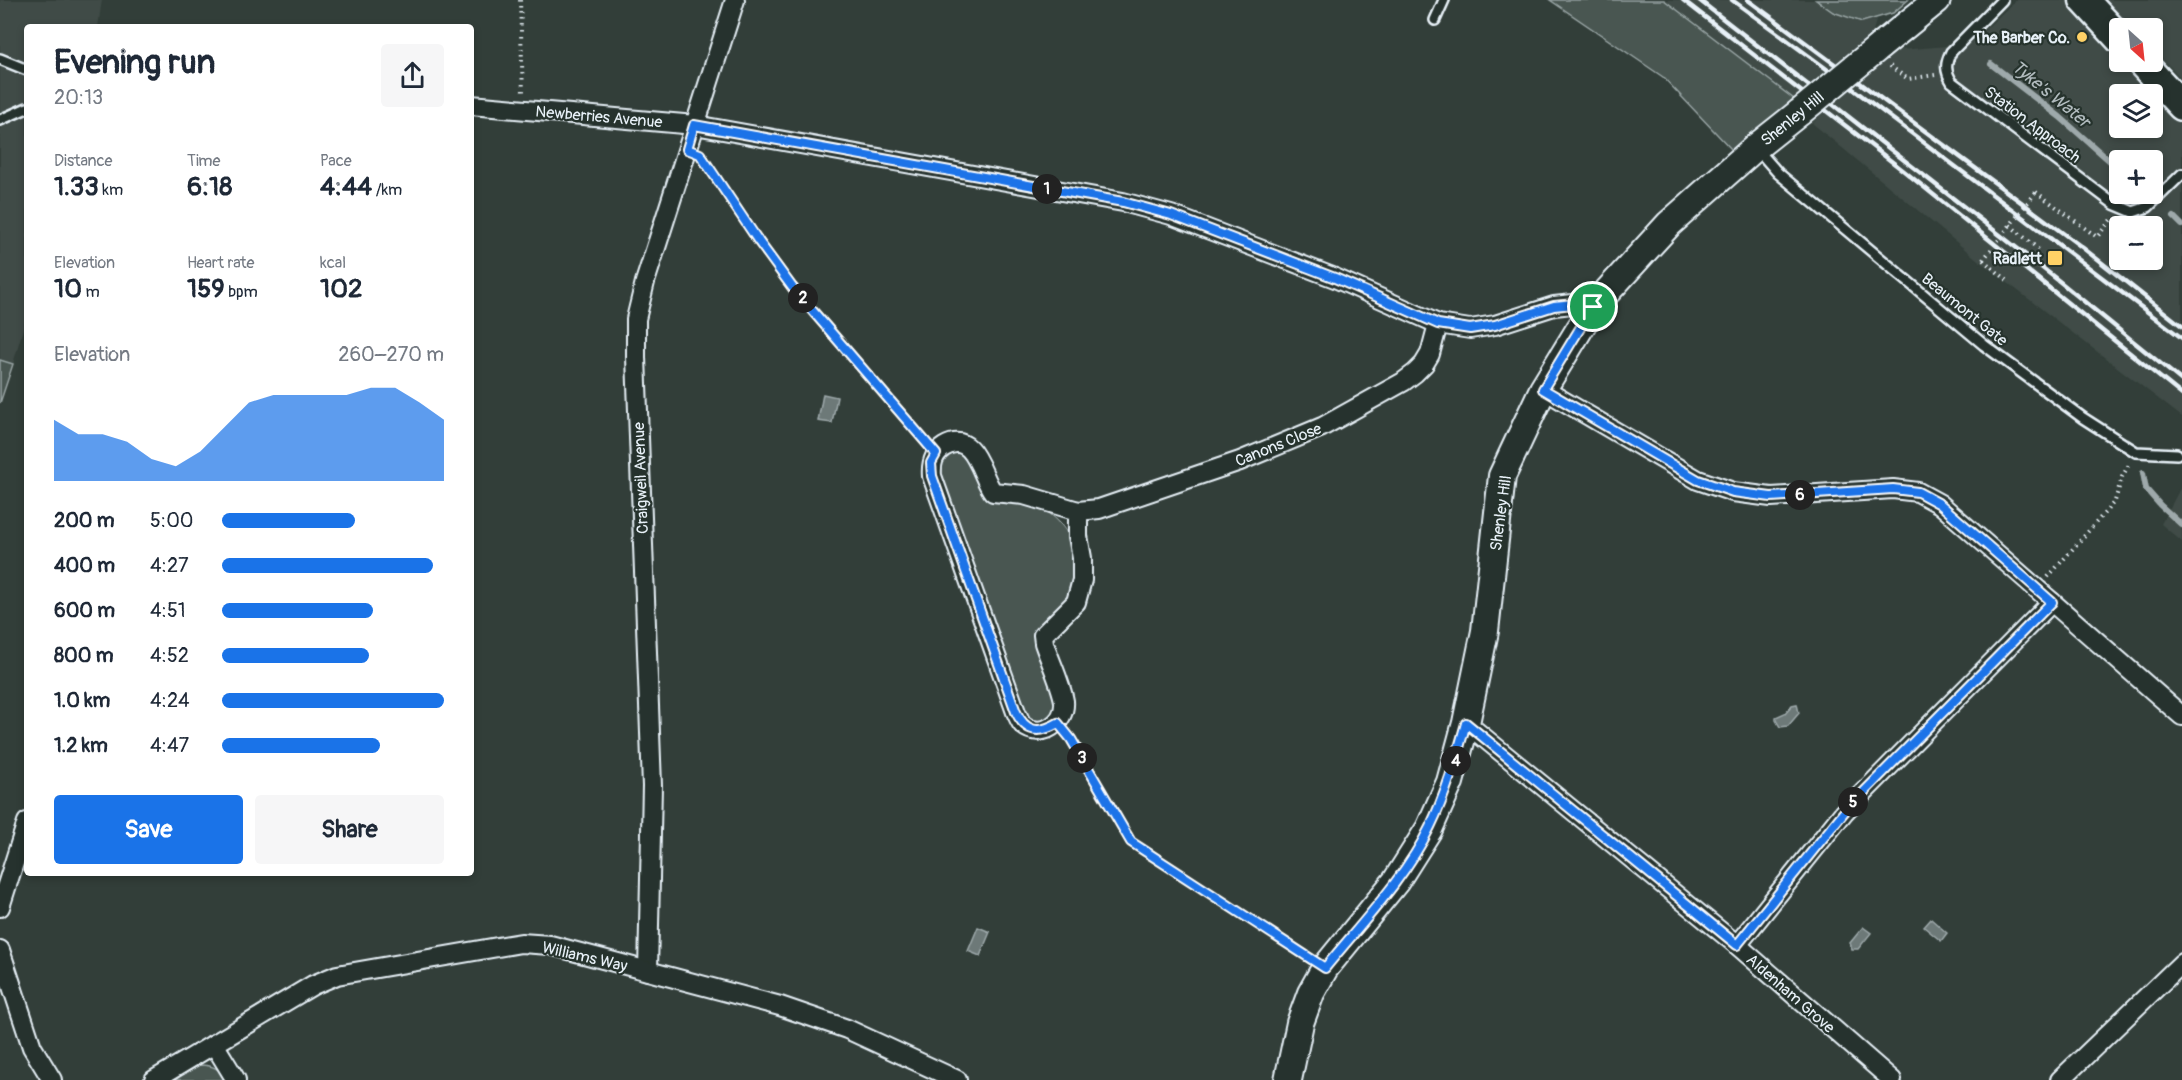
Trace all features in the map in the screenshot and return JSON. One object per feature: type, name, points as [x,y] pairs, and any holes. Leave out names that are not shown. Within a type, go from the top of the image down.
[{"type":"main road","points":[[2084,0],[2109,27]]},
{"type":"main road","points":[[2150,72],[2182,106]]},
{"type":"street","name":"Craigweil Avenue","points":[[648,971],[652,786],[636,319],[645,282],[735,0]]},
{"type":"street","name":"Shenley Hill","points":[[1288,1080],[1300,1023],[1311,993],[1325,968],[1396,881],[1429,830],[1450,782],[1466,723],[1485,631],[1502,476],[1543,389],[1593,307],[1669,224],[1756,147],[1800,112],[1885,57],[1937,0]]},
{"type":"street","name":"Newberries Avenue","points":[[474,105],[694,125],[1112,200],[1161,213],[1335,278],[1438,324],[1470,329],[1495,325],[1554,306],[1574,304],[1593,307]]},
{"type":"street","name":"Canons Close","points":[[936,454],[946,446],[959,444],[971,450],[993,492],[1024,495],[1078,512],[1099,509],[1240,461],[1322,427],[1415,373],[1430,354],[1438,324]]},
{"type":"street","points":[[1543,389],[1698,480],[1733,492],[1771,497],[1893,489],[1918,492],[1940,504],[2182,716]]},
{"type":"street","points":[[936,454],[931,463],[932,476],[1016,712],[1022,724],[1034,730],[1046,730],[1058,723],[1063,714],[1064,701],[1043,635],[1076,602],[1082,580],[1078,512]]},
{"type":"street","points":[[1737,945],[1844,812],[2052,602]]},
{"type":"street","name":"Aldenham Grove","points":[[1466,723],[1737,945],[1892,1080]]},
{"type":"street","points":[[0,907],[24,831]]},
{"type":"street","name":"Williams Way","points":[[154,1080],[321,981],[337,975],[521,943],[550,945],[780,1006],[847,1029],[957,1080]]},
{"type":"street","points":[[0,950],[32,1047],[52,1080]]},
{"type":"street","points":[[2060,1080],[2182,963]]},
{"type":"street","points":[[214,1044],[236,1080]]},
{"type":"lane","points":[[1435,20],[1444,0]]},
{"type":"lane","points":[[1947,73],[1946,63],[1951,52],[2002,0]]},
{"type":"lane","points":[[0,59],[24,69]]},
{"type":"lane","name":"Station Approach","points":[[1947,73],[1952,82],[2114,204],[2122,207]]},
{"type":"lane","points":[[0,120],[24,109]]},
{"type":"lane","name":"Beaumont Gate","points":[[1756,147],[1778,173],[1984,345],[2083,418],[2136,452],[2180,454]]},
{"type":"lane","points":[[2122,207],[2133,212],[2148,207],[2182,174]]},
{"type":"path","points":[[520,0],[524,109]]},
{"type":"path","points":[[1885,57],[1908,79],[1947,73]]},
{"type":"path","points":[[687,149],[700,154],[792,287],[936,454]]},
{"type":"path","points":[[2007,280],[1983,260],[2036,192],[2097,237],[2122,207]]},
{"type":"path","points":[[2010,225],[2038,249]]},
{"type":"path","points":[[2038,589],[2115,501],[2122,477],[2136,452]]},
{"type":"path","points":[[1058,723],[1071,739],[1131,842],[1325,968]]},
{"type":"shaded area","points":[[0,0],[102,0],[98,24],[24,24],[24,326],[13,364],[0,360]]},
{"type":"shaded area","points":[[1548,0],[1882,0],[1871,38],[1733,151],[1663,77]]},
{"type":"shaded area","points":[[1550,0],[1664,0],[1794,99],[1733,151],[1663,77]]},
{"type":"shaded area","points":[[1816,0],[1908,0],[1893,13],[1862,22],[1833,12]]},
{"type":"shaded area","points":[[2016,0],[2066,0],[2109,45],[2109,72],[2134,72],[2145,84],[2109,84],[2109,138],[2163,138],[2163,104],[2182,125],[2182,417],[1978,260],[1812,123],[1889,51],[1970,44]]},
{"type":"shaded area","points":[[2102,0],[2182,0],[2182,79],[2163,60],[2163,18],[2121,18]]},
{"type":"shaded area","points":[[0,360],[13,364],[0,403]]},
{"type":"shaded area","points":[[823,394],[837,397],[832,423],[818,421]]},
{"type":"shaded area","points":[[958,451],[965,454],[983,490],[1020,499],[1040,507],[1061,524],[1073,547],[1076,572],[1073,585],[1064,603],[1042,623],[1036,632],[1057,705],[1057,714],[1040,725],[1027,719],[939,475],[944,455]]},
{"type":"shaded area","points":[[2182,485],[2182,542],[2161,524]]},
{"type":"shaded area","points":[[1797,704],[1799,713],[1788,726],[1780,727],[1776,717]]},
{"type":"shaded area","points":[[1931,919],[1947,933],[1941,941],[1924,927]]},
{"type":"shaded area","points":[[978,927],[990,932],[980,956],[968,951]]},
{"type":"shaded area","points":[[1863,927],[1871,933],[1858,949],[1852,949],[1850,943]]},
{"type":"shaded area","points":[[199,1065],[216,1068],[229,1080],[174,1080]]},
{"type":"waterway","name":"Tyke's Water","points":[[1991,64],[2060,117],[2109,160]]},
{"type":"waterway","name":"Tyke's Water","points":[[2174,217],[2182,225]]},
{"type":"waterway","name":"Tyke's Water","points":[[2143,473],[2146,489],[2182,525]]},
{"type":"railway","points":[[1683,0],[1904,171],[2182,395]]},
{"type":"railway","points":[[1699,0],[2059,281],[2182,381]]},
{"type":"railway","points":[[1732,0],[2182,338]]},
{"type":"railway","points":[[1748,0],[2083,248],[2182,326]]},
{"type":"place","name":"The Barber Co.","points":[[2082,37]]},
{"type":"place","name":"Radlett","points":[[2055,258]]},
{"type":"route","points":[[694,125],[1123,202],[1171,215],[1335,278],[1438,324],[1470,329],[1495,325],[1554,306],[1574,304],[1593,307],[1543,389],[1698,480],[1733,492],[1771,497],[1893,489],[1918,492],[1940,504],[2052,602],[1844,812],[1737,945],[1466,723],[1450,782],[1429,830],[1396,881],[1325,968],[1131,842],[1071,739],[1058,723],[1046,730],[1034,730],[1022,724],[932,476],[931,463],[936,454],[792,287],[700,154],[687,149],[694,125]]}]
